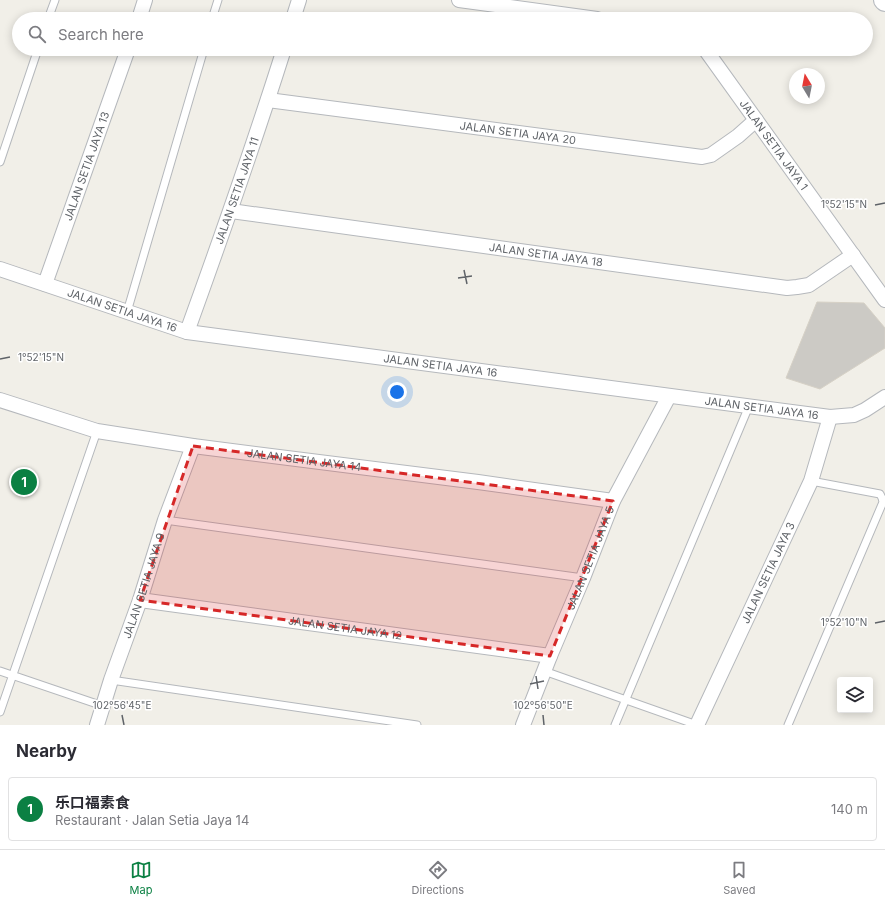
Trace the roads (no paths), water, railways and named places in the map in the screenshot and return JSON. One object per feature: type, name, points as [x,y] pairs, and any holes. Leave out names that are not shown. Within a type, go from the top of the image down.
[{"type":"street","points":[[142,12],[146,0]]},
{"type":"street","points":[[295,12],[299,0]]},
{"type":"street","points":[[459,0],[546,12]]},
{"type":"street","name":"JALAN SETIA JAYA 13","points":[[45,284],[126,56]]},
{"type":"street","name":"JALAN SETIA JAYA 11","points":[[187,332],[230,211],[282,56]]},
{"type":"street","name":"JALAN SETIA JAYA 1","points":[[710,56],[885,300]]},
{"type":"street","name":"JALAN SETIA JAYA 20","points":[[268,100],[702,157],[711,155],[738,136],[756,120]]},
{"type":"street","name":"JALAN SETIA JAYA 18","points":[[230,211],[787,288],[808,285],[853,254]]},
{"type":"street","name":"JALAN SETIA JAYA 16","points":[[0,269],[187,332],[830,417],[854,415],[885,397]]},
{"type":"street","name":"JALAN SETIA JAYA 5","points":[[523,725],[613,501],[669,396]]},
{"type":"street","name":"JALAN SETIA JAYA 14","points":[[1,405],[97,431],[193,446],[478,482],[613,501]]},
{"type":"street","name":"JALAN SETIA JAYA 3","points":[[697,725],[811,481],[830,417]]},
{"type":"street","name":"JALAN SETIA JAYA 9","points":[[97,725],[102,706],[140,600],[165,520],[193,446]]},
{"type":"street","name":"JALAN SETIA JAYA 12","points":[[140,600],[550,656]]},
{"type":"lane","points":[[51,12],[55,0]]},
{"type":"lane","points":[[214,12],[218,0]]},
{"type":"lane","points":[[0,162],[36,56]]},
{"type":"lane","points":[[127,312],[202,56]]},
{"type":"lane","points":[[614,725],[749,406]]},
{"type":"lane","points":[[0,712],[97,431]]},
{"type":"lane","points":[[788,725],[883,502],[880,494],[811,481]]},
{"type":"lane","points":[[165,520],[583,578]]},
{"type":"lane","points":[[0,671],[102,706]]},
{"type":"lane","points":[[544,671],[697,725]]},
{"type":"lane","points":[[111,680],[417,725]]},
{"type":"place","name":"乐口福素食","points":[[24,482]]}]
